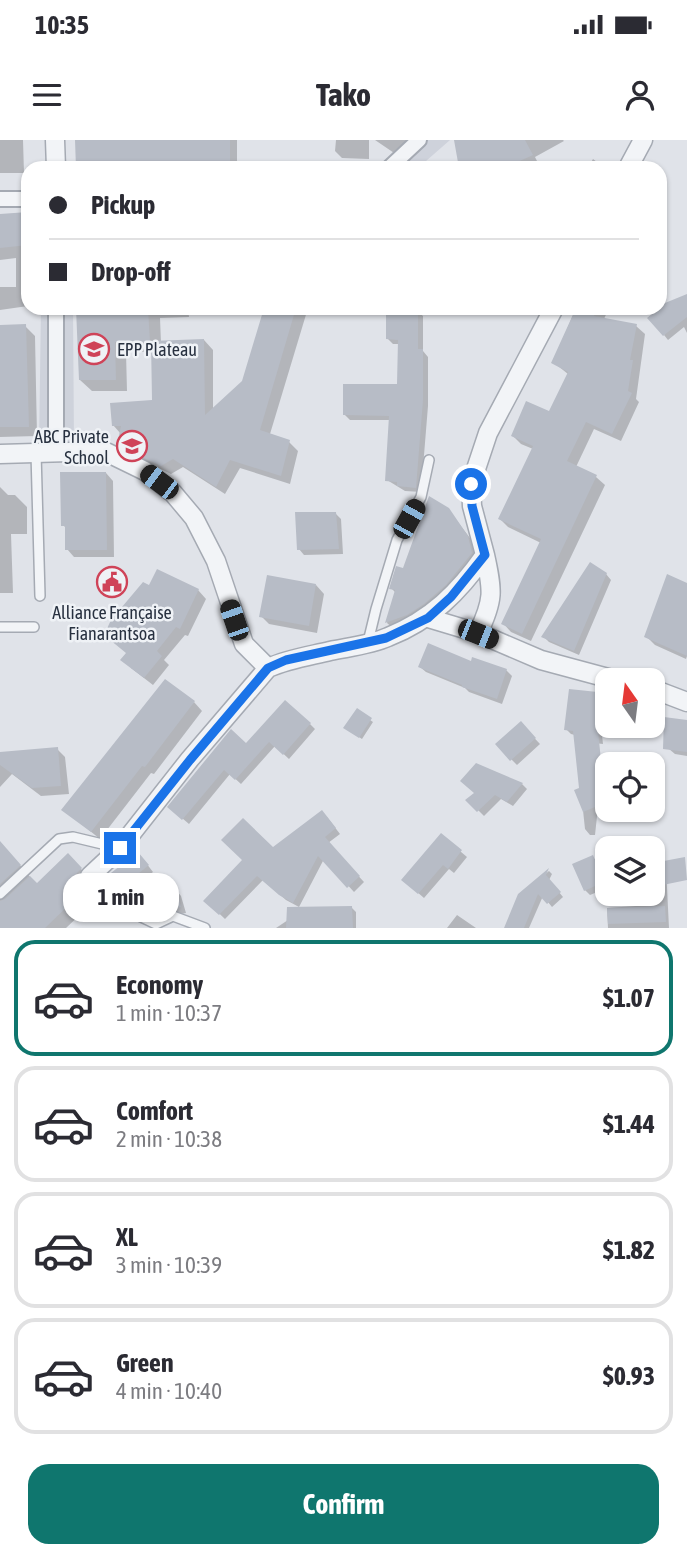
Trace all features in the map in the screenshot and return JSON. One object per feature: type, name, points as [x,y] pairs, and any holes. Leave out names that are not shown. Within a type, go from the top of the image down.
[{"type":"street","points":[[55,140],[55,161]]},
{"type":"street","points":[[396,161],[419,140]]},
{"type":"street","points":[[632,161],[643,140]]},
{"type":"street","points":[[0,199],[21,199]]},
{"type":"street","points":[[56,315],[56,452]]},
{"type":"street","points":[[478,634],[490,609],[492,587],[472,506],[471,484],[488,433],[550,315]]},
{"type":"street","points":[[0,454],[104,451],[145,471],[173,493],[194,518],[216,561],[244,644],[268,668]]},
{"type":"street","points":[[89,882],[268,668],[286,660],[386,638],[428,618],[451,597],[485,555]]},
{"type":"street","points":[[428,618],[478,634],[541,660],[595,675]]},
{"type":"street","points":[[665,694],[687,702]]},
{"type":"lane","points":[[36,453],[40,596]]},
{"type":"lane","points":[[368,642],[397,540],[421,497],[429,460]]},
{"type":"lane","points":[[0,627],[34,627]]},
{"type":"lane","points":[[0,894],[59,839],[73,837],[120,848]]},
{"type":"lane","points":[[89,882],[120,907],[156,924],[173,916],[205,928]]},
{"type":"shaded area","points":[[410,140],[450,140],[426,161],[386,161]]},
{"type":"shaded area","points":[[41,315],[73,315],[74,445],[39,446]]},
{"type":"building","points":[[75,140],[230,140],[230,161],[76,161]]},
{"type":"building","points":[[454,140],[525,140],[533,155],[520,161],[458,161]]},
{"type":"building","points":[[21,212],[21,246],[0,248],[0,214]]},
{"type":"building","points":[[687,294],[687,317],[663,336],[647,318],[651,315],[667,315],[667,302]]},
{"type":"building","points":[[76,315],[148,315],[150,342],[115,342],[116,380],[79,380]]},
{"type":"building","points":[[262,315],[294,315],[260,430],[290,440],[281,476],[230,460],[216,487],[173,459],[161,466],[117,445],[121,426],[112,426],[110,403],[152,400],[151,341],[204,339],[205,415],[242,381]]},
{"type":"building","points":[[386,315],[418,315],[418,349],[423,349],[423,400],[416,488],[397,486],[397,482],[385,481],[389,416],[343,415],[343,384],[397,384],[398,340],[386,339]]},
{"type":"building","points":[[573,315],[594,315],[637,324],[630,360],[633,360],[628,391],[632,393],[612,434],[586,422],[567,461],[597,475],[522,634],[501,624],[541,539],[498,519],[533,446],[511,436],[526,401],[549,411],[568,372],[551,363]]},
{"type":"building","points":[[26,324],[29,427],[0,427],[0,325]]},
{"type":"building","points":[[60,472],[106,472],[107,550],[65,550],[65,526],[61,526]]},
{"type":"building","points":[[429,496],[449,508],[468,536],[472,553],[446,585],[424,604],[407,615],[385,623],[395,590],[389,589],[396,566],[403,568]]},
{"type":"building","points":[[295,512],[336,512],[339,549],[297,550]]},
{"type":"building","points":[[590,562],[607,573],[574,651],[541,637]]},
{"type":"building","points":[[157,569],[199,589],[180,629],[176,627],[157,651],[162,656],[144,678],[120,660],[126,653],[104,635],[111,620],[143,582],[149,585]]},
{"type":"building","points":[[667,574],[687,583],[687,656],[644,637]]},
{"type":"building","points":[[267,575],[316,584],[309,626],[259,617]]},
{"type":"building","points":[[428,643],[471,661],[472,657],[507,669],[497,699],[418,667]]},
{"type":"building","points":[[165,679],[195,701],[91,832],[61,810]]},
{"type":"building","points":[[569,689],[595,692],[595,738],[599,738],[600,752],[595,752],[595,807],[583,812],[574,790],[579,788],[573,731],[564,730]]},
{"type":"building","points":[[285,700],[311,723],[283,755],[269,742],[235,780],[224,770],[182,820],[167,807],[231,729],[246,743]]},
{"type":"building","points":[[357,708],[372,718],[359,738],[343,728]]},
{"type":"building","points":[[665,717],[687,720],[687,752],[663,749]]},
{"type":"building","points":[[521,721],[536,738],[510,761],[495,744]]},
{"type":"building","points":[[58,747],[61,786],[32,788],[0,765],[0,752]]},
{"type":"building","points":[[476,763],[523,783],[507,802],[495,795],[477,812],[465,800],[474,793],[460,781]]},
{"type":"building","points":[[322,810],[336,828],[325,837],[360,876],[347,888],[318,856],[293,903],[257,876],[219,915],[203,901],[242,860],[221,840],[243,818],[273,847]]},
{"type":"building","points":[[441,833],[462,850],[448,869],[443,865],[418,894],[401,880]]},
{"type":"building","points":[[0,841],[21,865],[0,884]]},
{"type":"building","points":[[138,852],[149,865],[118,890],[107,876]]},
{"type":"building","points":[[68,853],[82,868],[65,885],[77,897],[45,928],[0,928],[0,901],[30,876],[37,883]]},
{"type":"building","points":[[593,855],[595,886],[584,891],[572,864]]},
{"type":"building","points":[[685,857],[687,880],[665,885],[665,861]]},
{"type":"building","points":[[549,868],[546,875],[561,892],[547,904],[538,894],[524,928],[504,928],[518,894]]},
{"type":"building","points":[[176,888],[181,907],[150,914],[146,896]]},
{"type":"building","points":[[352,906],[353,928],[286,928],[287,907]]},
{"type":"building","points":[[665,906],[666,922],[608,924],[607,908]]},
{"type":"place","name":"EPP Plateau","points":[[94,349]]},
{"type":"place","name":"ABC Private School","points":[[132,446]]},
{"type":"place","name":"Alliance Française Fianarantsoa","points":[[112,582]]},
{"type":"route","points":[[120,848],[268,668],[286,660],[386,638],[428,618],[451,597],[485,555],[472,506],[471,484]]}]
